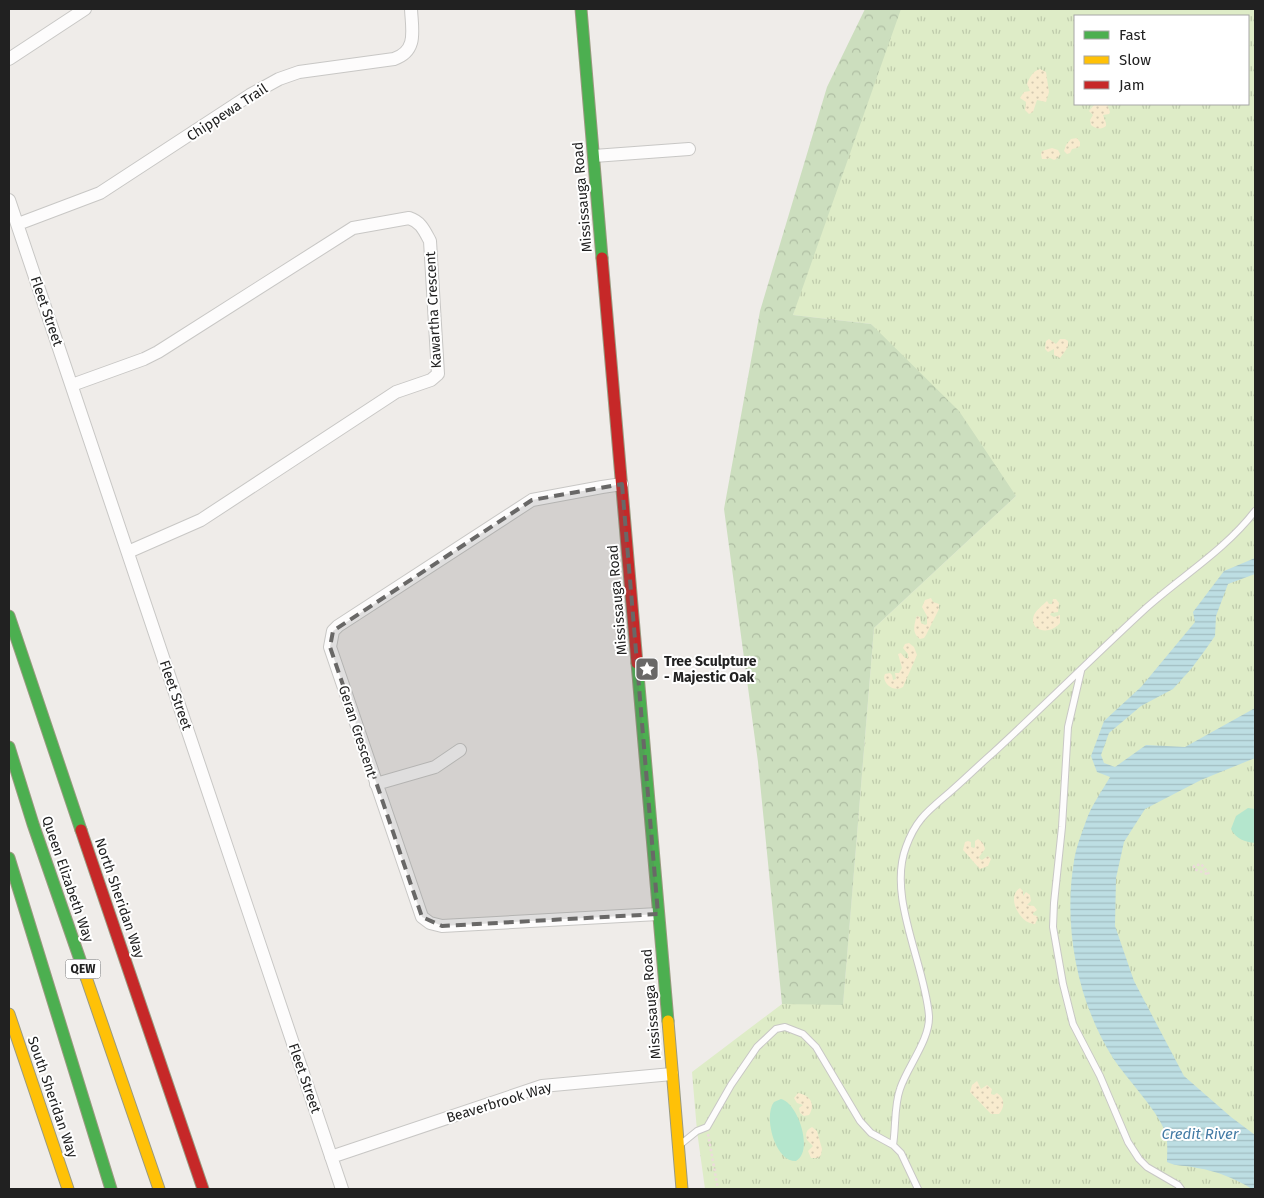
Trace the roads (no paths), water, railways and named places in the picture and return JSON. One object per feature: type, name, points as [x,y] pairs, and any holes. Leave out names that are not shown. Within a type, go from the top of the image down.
[{"type":"main road","name":"Mississauga Road","points":[[581,9],[682,1189]]},
{"type":"main road","name":"North Sheridan Way","points":[[9,616],[203,1189]]},
{"type":"main road","name":"Queen Elizabeth Way","points":[[9,747],[33,824],[159,1189]]},
{"type":"main road","name":"QEW","points":[[9,858],[111,1189]]},
{"type":"main road","name":"South Sheridan Way","points":[[9,1014],[68,1189]]},
{"type":"street","points":[[9,58],[84,9]]},
{"type":"street","name":"Chippewa Trail","points":[[18,224],[100,194],[250,95],[279,79],[299,72],[394,59],[403,56],[408,52],[413,38],[411,9]]},
{"type":"street","points":[[594,156],[689,149]]},
{"type":"street","name":"Fleet Street","points":[[9,200],[342,1189]]},
{"type":"street","name":"Kawartha Crescent","points":[[72,385],[144,359],[158,352],[352,228],[409,218],[416,221],[423,228],[430,241],[438,374],[431,380],[396,392],[202,520],[128,552]]},
{"type":"street","name":"Geran Crescent","points":[[622,484],[532,500],[332,631],[330,647],[422,918],[430,923],[442,926],[658,914]]},
{"type":"street","points":[[376,784],[435,768],[460,750]]},
{"type":"street","name":"Beaverbrook Way","points":[[331,1157],[542,1086],[672,1074]]},
{"type":"lane","points":[[893,1145],[899,1092],[905,1075],[927,1030],[929,1018],[927,999],[902,893],[901,870],[906,848],[917,823],[931,807],[995,751],[1146,608],[1225,544],[1255,511]]},
{"type":"lane","points":[[1082,669],[1068,728],[1062,826],[1054,903],[1053,927],[1063,984],[1073,1024],[1100,1076],[1128,1142],[1139,1159],[1147,1167],[1178,1185],[1181,1189]]},
{"type":"lane","points":[[678,1146],[697,1131],[707,1127],[731,1085],[757,1047],[776,1029],[785,1027],[803,1034],[816,1047],[860,1121],[871,1133],[893,1145],[901,1152],[918,1189]]},
{"type":"water","name":"Credit River","points":[[1255,558],[1255,574],[1228,584],[1216,616],[1215,636],[1191,669],[1173,689],[1141,706],[1109,733],[1101,755],[1104,763],[1115,767],[1146,745],[1185,747],[1255,708],[1255,758],[1201,780],[1145,809],[1124,842],[1116,878],[1115,926],[1134,981],[1184,1076],[1255,1135],[1255,1189],[1252,1189],[1219,1173],[1167,1162],[1166,1136],[1158,1118],[1113,1058],[1090,1012],[1076,962],[1070,911],[1074,861],[1078,845],[1091,810],[1110,777],[1097,772],[1091,756],[1104,721],[1141,687],[1195,622],[1193,612],[1224,571]]},
{"type":"place","name":"Tree Sculpture - Majestic Oak","points":[[647,669]]}]
